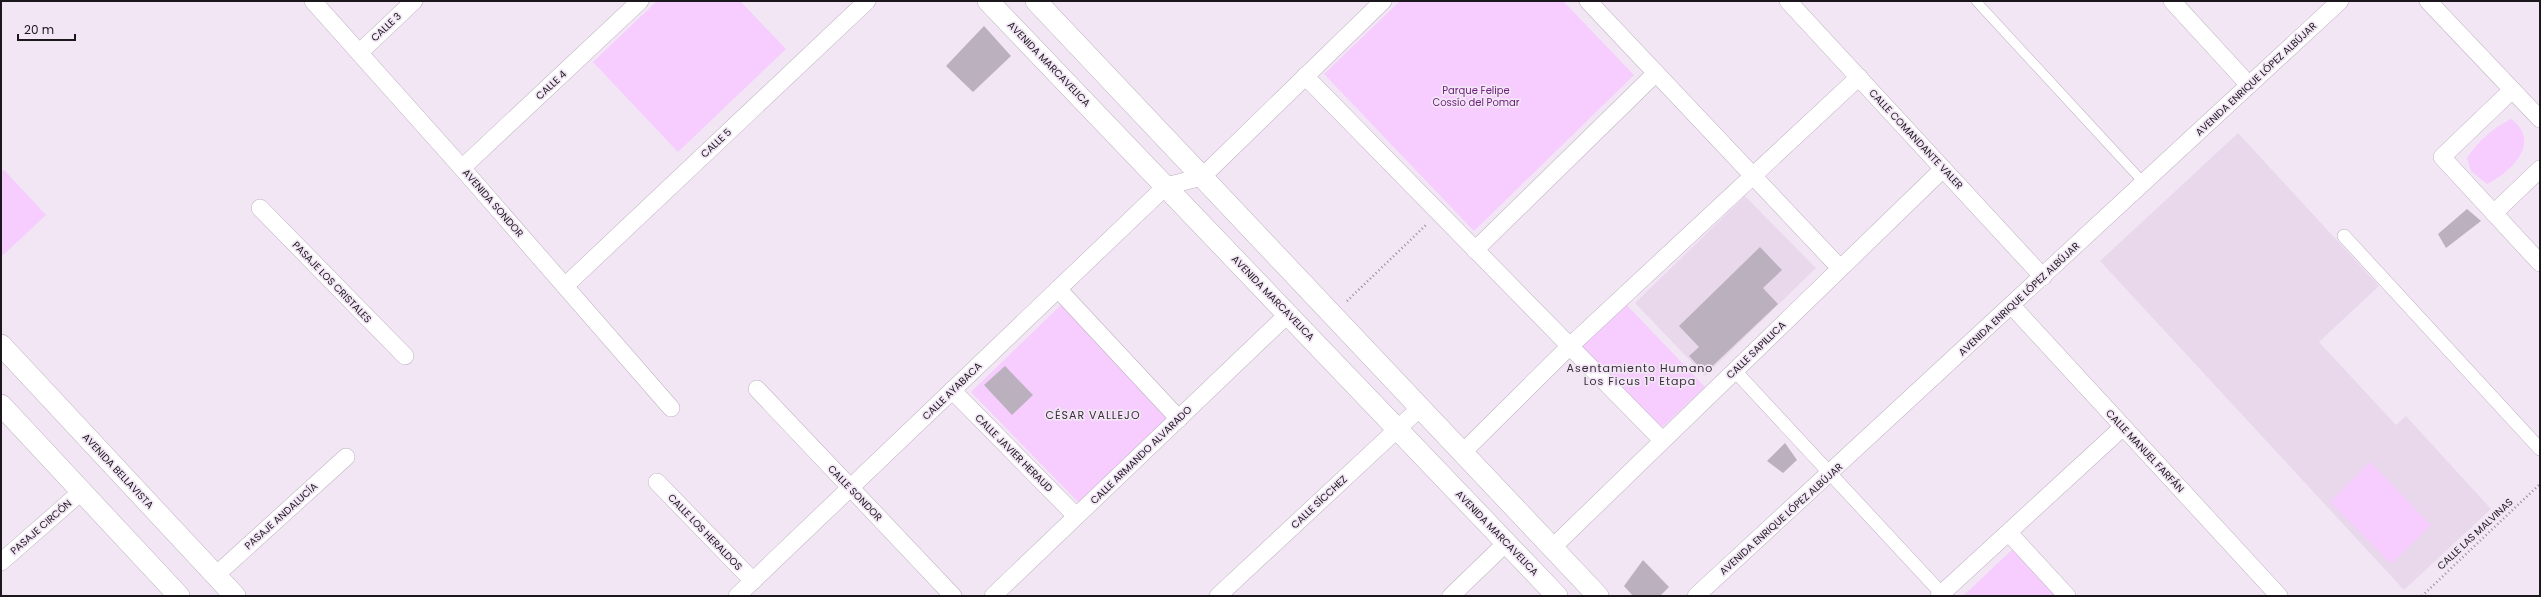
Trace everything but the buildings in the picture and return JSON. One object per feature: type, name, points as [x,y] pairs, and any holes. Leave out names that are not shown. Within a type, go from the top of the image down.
[{"type":"street","name":"AVENIDA SONDOR","points":[[313,1],[462,168],[671,408]]},
{"type":"street","name":"CALLE 3","points":[[359,53],[414,1]]},
{"type":"street","name":"CALLE 4","points":[[462,168],[640,1]]},
{"type":"street","name":"CALLE 5","points":[[565,286],[867,1]]},
{"type":"street","name":"AVENIDA MARCAVELICA","points":[[988,1],[1557,596]]},
{"type":"street","points":[[1036,1],[1598,596]]},
{"type":"street","points":[[1166,186],[1202,177],[1383,1]]},
{"type":"street","points":[[1588,1],[1754,175],[1840,268]]},
{"type":"street","name":"CALLE COMANDANTE VALER","points":[[1788,1],[2043,277]]},
{"type":"street","points":[[2172,1],[2250,85]]},
{"type":"street","name":"AVENIDA ENRIQUE LÓPEZ ALBÚJAR","points":[[1696,596],[2012,306],[2340,1]]},
{"type":"street","points":[[2428,1],[2540,119]]},
{"type":"street","points":[[1475,250],[1656,73]]},
{"type":"street","points":[[1305,76],[1662,440]]},
{"type":"street","points":[[1462,453],[1570,346],[1859,77]]},
{"type":"street","points":[[2512,90],[2442,157],[2540,263]]},
{"type":"street","name":"CALLE SAPILLICA","points":[[1552,548],[1943,169]]},
{"type":"street","points":[[2494,213],[2540,169]]},
{"type":"street","name":"CALLE AYABACA","points":[[737,596],[1166,186]]},
{"type":"street","name":"PASAJE LOS CRISTALES","points":[[260,208],[404,356]]},
{"type":"street","points":[[2344,236],[2540,449]]},
{"type":"street","points":[[1058,289],[1179,419]]},
{"type":"street","name":"CALLE MANUEL FARFÁN","points":[[2012,306],[2279,596]]},
{"type":"street","name":"CALLE ARMANDO ALVARADO","points":[[993,596],[1288,314]]},
{"type":"street","name":"AVENIDA BELLAVISTA","points":[[1,345],[235,596]]},
{"type":"street","points":[[1735,370],[1941,595],[2123,426]]},
{"type":"street","name":"CALLE SONDOR","points":[[757,389],[953,596]]},
{"type":"street","name":"CALLE JAVIER HERAUD","points":[[952,390],[1076,516]]},
{"type":"street","points":[[1,405],[178,596]]},
{"type":"street","name":"CALLE SÍCCHEZ","points":[[1218,596],[1420,408]]},
{"type":"street","name":"PASAJE ANDALUCÍA","points":[[216,575],[346,457]]},
{"type":"street","name":"CALLE LOS HERALDOS","points":[[657,482],[753,581]]},
{"type":"street","name":"PASAJE CIRCÓN","points":[[1,562],[82,492]]},
{"type":"street","points":[[2009,533],[2067,596]]},
{"type":"street","points":[[1451,596],[1506,543]]},
{"type":"lane","points":[[1976,1],[2144,183]]},
{"type":"path","points":[[1332,316],[1439,213]]},
{"type":"path","name":"CALLE LAS MALVINAS","points":[[2422,596],[2540,484]]},
{"type":"shaded area","points":[[2238,133],[2379,286],[2319,342],[2396,425],[2406,416],[2491,509],[2404,590],[2100,261]]},
{"type":"shaded area","points":[[1745,196],[1816,268],[1705,376],[1635,303]]},
{"type":"green space","points":[[657,1],[740,1],[786,49],[678,152],[593,62]]},
{"type":"green space","name":"Parque Felipe Cossío del Pomar","points":[[1400,1],[1563,1],[1634,75],[1474,231],[1324,74]]},
{"type":"green space","points":[[2511,119],[2520,128],[2524,136],[2524,146],[2514,163],[2497,178],[2487,184],[2471,171],[2467,158],[2486,136]]},
{"type":"green space","points":[[4,170],[46,215],[1,257],[1,172]]},
{"type":"green space","points":[[1621,299],[1705,387],[1654,435],[1574,346]]},
{"type":"green space","points":[[1062,304],[1171,417],[1081,505],[971,392]]},
{"type":"green space","points":[[2370,462],[2431,525],[2391,564],[2330,502]]},
{"type":"green space","points":[[2015,547],[2061,596],[1963,596]]},
{"type":"district","name":"Asentamiento Humano Los Ficus 1ª Etapa","points":[[1640,374]]},
{"type":"district","name":"CÉSAR VALLEJO","points":[[1093,415]]}]
